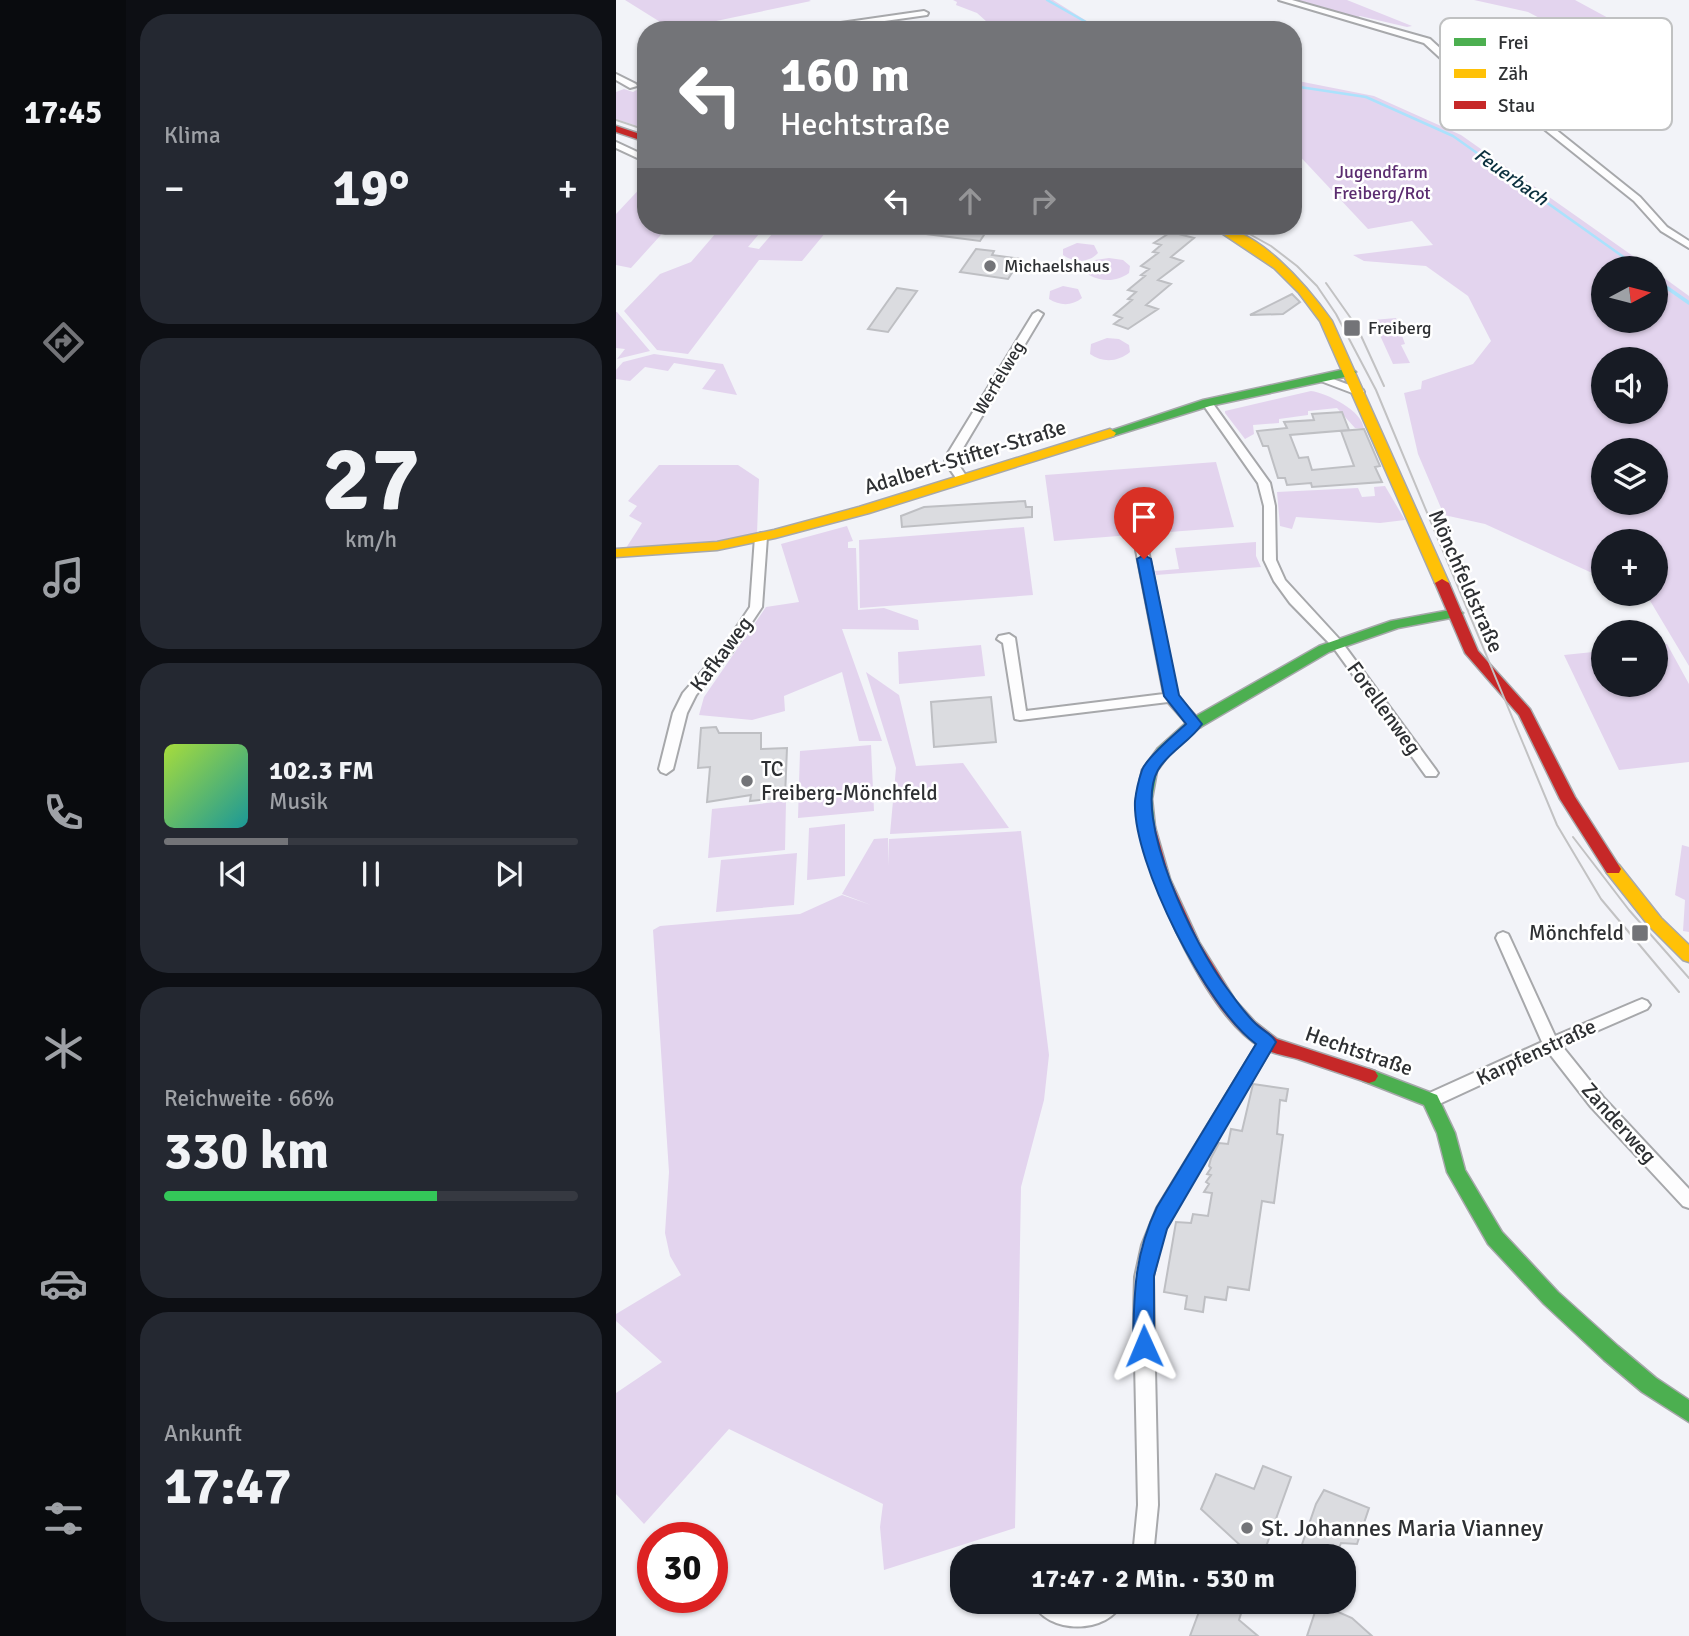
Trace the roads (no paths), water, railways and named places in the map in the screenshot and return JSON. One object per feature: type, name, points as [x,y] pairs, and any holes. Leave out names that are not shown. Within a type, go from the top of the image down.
[{"type":"street","points":[[1283,0],[1427,41],[1440,53]]},
{"type":"street","points":[[878,21],[924,13]]},
{"type":"street","points":[[616,77],[632,86]]},
{"type":"street","points":[[616,129],[637,136]]},
{"type":"street","points":[[1551,130],[1637,199],[1664,229],[1689,245]]},
{"type":"street","points":[[616,145],[637,155]]},
{"type":"street","name":"Mönchfeldstraße","points":[[1232,235],[1271,256],[1298,280],[1322,313],[1481,668],[1525,713],[1585,829],[1645,908],[1689,955]]},
{"type":"street","name":"Werfelweg","points":[[962,479],[951,463],[954,453],[1038,314]]},
{"type":"street","name":"Adalbert-Stifter-Straße","points":[[616,553],[717,546],[815,524],[1207,403],[1350,372]]},
{"type":"street","points":[[1322,378],[1359,391]]},
{"type":"street","name":"Forellenweg","points":[[1207,403],[1264,483],[1270,496],[1272,511],[1268,552],[1275,573],[1336,643],[1431,773]]},
{"type":"street","name":"Kafkaweg","points":[[666,769],[680,715],[690,693],[728,649],[756,607],[768,535]]},
{"type":"street","points":[[1142,550],[1171,696],[1195,724]]},
{"type":"street","name":"Hechtstraße","points":[[1456,613],[1423,616],[1336,643],[1195,724],[1150,768],[1143,802],[1147,834],[1180,926],[1217,989],[1250,1029],[1267,1042],[1431,1100],[1446,1133],[1456,1172],[1495,1238],[1551,1298],[1611,1353],[1649,1385],[1689,1412]]},
{"type":"street","points":[[1003,639],[1009,638],[1020,716],[1171,696]]},
{"type":"street","name":"Zanderweg","points":[[1503,939],[1551,1044],[1597,1102],[1689,1202]]},
{"type":"street","name":"Karpfenstraße","points":[[1431,1100],[1642,1005]]},
{"type":"street","points":[[1144,1544],[1148,1505],[1143,1314],[1144,1276],[1151,1245],[1163,1213],[1267,1042]]},
{"type":"street","points":[[1057,1614],[1065,1617],[1083,1614]]},
{"type":"waterway","name":"Feuerbach","points":[[1047,0],[1084,21]]},
{"type":"waterway","name":"Feuerbach","points":[[1302,87],[1366,97],[1453,136],[1622,256]]},
{"type":"waterway","name":"Feuerbach","points":[[1668,288],[1689,303]]},
{"type":"tram line","points":[[616,120],[637,127]]},
{"type":"tram line","points":[[1251,235],[1297,266],[1317,286],[1336,314],[1376,390],[1557,825],[1601,899],[1679,992]]},
{"type":"tram line","points":[[1326,283],[1357,327],[1384,386]]},
{"type":"tram line","points":[[1573,837],[1629,910],[1689,978]]},
{"type":"place","name":"Michaelshaus","points":[[990,266]]},
{"type":"place","name":"Freiberg","points":[[1352,328]]},
{"type":"place","name":"TC Freiberg-Mönchfeld","points":[[747,781]]},
{"type":"place","name":"Mönchfeld","points":[[1640,933]]},
{"type":"place","name":"St. Johannes Maria Vianney","points":[[1247,1528]]},
{"type":"park label","name":"Jugendfarm Freiberg/Rot","points":[[1382,182]]}]
